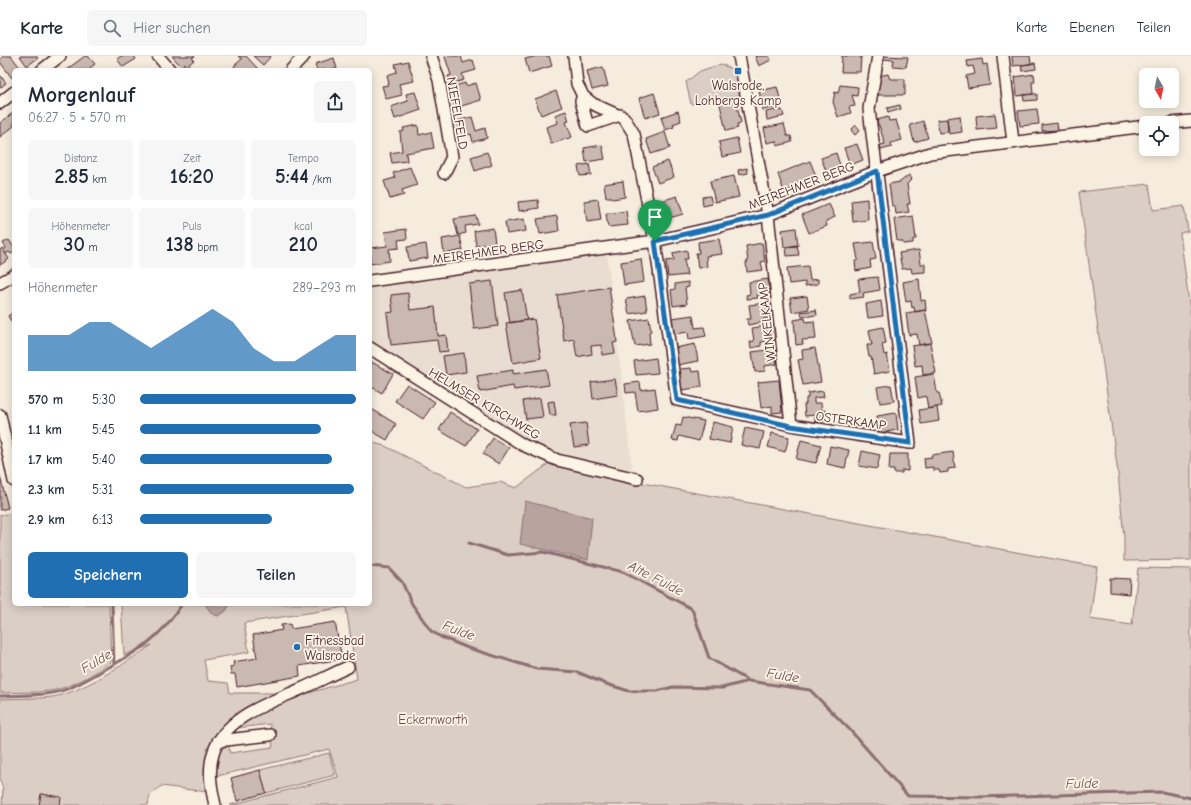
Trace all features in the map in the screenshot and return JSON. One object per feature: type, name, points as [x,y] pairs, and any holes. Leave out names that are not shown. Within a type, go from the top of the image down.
[{"type":"street","points":[[45,68],[60,56]]},
{"type":"street","points":[[158,56],[168,68]]},
{"type":"street","points":[[293,68],[304,56]]},
{"type":"street","name":"NIEFELFELD","points":[[431,56],[439,80],[452,157],[444,174]]},
{"type":"street","points":[[574,56],[577,84],[583,96],[601,108],[620,115],[628,122],[634,134],[655,241]]},
{"type":"street","name":"WINKELKAMP","points":[[739,56],[768,215],[791,426]]},
{"type":"street","points":[[877,171],[869,109],[878,56]]},
{"type":"street","points":[[1003,56],[1013,142]]},
{"type":"street","points":[[0,103],[12,94]]},
{"type":"street","points":[[583,96],[581,101],[588,126],[620,115]]},
{"type":"street","points":[[1179,122],[1191,121]]},
{"type":"street","name":"MEIREHMER BERG","points":[[372,281],[655,241],[768,215],[877,171],[930,153],[1139,127]]},
{"type":"street","name":"OSTERKAMP","points":[[655,241],[677,400],[791,426],[910,443],[877,171]]},
{"type":"street","points":[[0,283],[12,276]]},
{"type":"street","name":"HELMSER KIRCHWEG","points":[[372,349],[523,445],[557,460],[638,479]]},
{"type":"street","points":[[0,415],[12,472]]},
{"type":"street","points":[[215,805],[210,779],[210,767],[218,741],[233,724],[261,707],[348,667]]},
{"type":"street","points":[[218,741],[270,735]]},
{"type":"shaded area","points":[[607,254],[632,470],[557,458],[522,440],[372,350],[372,286]]},
{"type":"shaded area","points":[[525,501],[592,518],[588,560],[520,544]]},
{"type":"shaded area","points":[[206,606],[229,606],[226,611],[218,616],[212,614]]},
{"type":"green space","points":[[721,64],[735,71],[741,95],[691,104],[686,82],[700,71]]},
{"type":"green space","points":[[1149,184],[1153,210],[1184,206],[1188,231],[1180,233],[1191,318],[1191,560],[1124,561],[1124,538],[1118,473],[1079,192]]},
{"type":"green space","name":"Eckernworth","points":[[372,443],[385,446],[466,487],[500,482],[516,488],[551,462],[626,480],[1097,567],[1090,619],[1132,625],[1138,568],[1191,569],[1191,805],[230,805],[338,777],[329,749],[205,779],[207,792],[161,786],[150,795],[148,805],[2,805],[3,789],[0,780],[0,699],[46,698],[77,690],[104,676],[152,645],[124,655],[121,606],[372,606]],"holes":[[[346,607],[357,679],[309,693],[230,693],[228,683],[208,681],[204,660],[249,652],[244,623]],[[270,724],[273,747],[230,753],[228,744],[237,728]]]},
{"type":"green space","points":[[12,513],[12,606],[109,606],[111,662],[82,680],[66,687],[44,692],[0,693],[0,515]]},
{"type":"green space","points":[[329,753],[335,775],[266,793],[260,770]]},
{"type":"building","points":[[4,56],[11,56],[20,68],[12,68],[12,78],[0,62],[0,59]]},
{"type":"building","points":[[20,56],[36,56],[38,58],[27,66]]},
{"type":"building","points":[[85,56],[88,56],[95,64],[90,68],[69,68]]},
{"type":"building","points":[[121,56],[134,56],[136,59],[123,67],[117,59]]},
{"type":"building","points":[[172,56],[195,56],[192,58],[194,60],[187,66],[185,63],[182,67]]},
{"type":"building","points":[[238,56],[246,56],[257,68],[236,68],[234,66],[242,59]]},
{"type":"building","points":[[253,56],[271,56],[263,65]]},
{"type":"building","points":[[461,56],[463,63],[473,60],[476,70],[462,74],[464,80],[451,84],[448,76],[451,75],[445,57]]},
{"type":"building","points":[[537,56],[549,56],[552,66],[529,73],[525,59]]},
{"type":"building","points":[[755,56],[769,56],[771,60],[759,66]]},
{"type":"building","points":[[842,56],[861,56],[860,72],[841,72]]},
{"type":"building","points":[[883,56],[908,57],[906,67],[893,66],[894,60],[882,59]]},
{"type":"building","points":[[1012,56],[1030,56],[1031,64],[1013,66]]},
{"type":"building","points":[[334,58],[337,68],[316,68],[315,64]]},
{"type":"building","points":[[982,59],[983,65],[987,64],[990,85],[968,88],[966,76],[975,74],[973,66],[968,67],[967,61]]},
{"type":"building","points":[[408,61],[414,81],[399,84],[402,95],[386,99],[382,86],[389,85],[387,75],[397,72],[395,64]]},
{"type":"building","points":[[1035,63],[1036,69],[1022,71],[1021,65]]},
{"type":"building","points":[[603,67],[608,86],[592,90],[587,71]]},
{"type":"building","points":[[888,74],[890,79],[905,79],[905,95],[878,95],[879,76]]},
{"type":"building","points":[[1034,74],[1035,82],[1032,82],[1033,94],[1017,96],[1015,77]]},
{"type":"building","points":[[0,75],[6,83],[0,88]]},
{"type":"building","points":[[465,83],[466,86],[476,83],[481,100],[455,108],[449,88]]},
{"type":"building","points":[[840,85],[858,87],[857,96],[852,95],[855,106],[849,107],[851,113],[838,117],[833,102],[835,92],[838,93]]},
{"type":"building","points":[[777,87],[782,106],[763,110],[759,91]]},
{"type":"building","points":[[556,91],[562,107],[541,115],[535,99]]},
{"type":"building","points":[[415,92],[421,110],[395,119],[391,107],[408,101],[406,94]]},
{"type":"building","points":[[654,93],[660,113],[645,118],[639,98]]},
{"type":"building","points":[[1037,94],[1037,100],[1024,101],[1023,95]]},
{"type":"building","points":[[732,97],[733,102],[736,101],[741,123],[737,124],[738,128],[726,131],[719,100]]},
{"type":"building","points":[[900,105],[901,109],[888,113],[887,108]]},
{"type":"building","points":[[1037,109],[1039,124],[1020,126],[1018,111]]},
{"type":"building","points":[[782,110],[784,116],[767,120],[766,112]]},
{"type":"building","points":[[566,111],[569,121],[566,122],[572,137],[551,144],[546,127],[558,123],[555,115]]},
{"type":"building","points":[[678,111],[681,121],[673,124],[674,127],[665,130],[661,117]]},
{"type":"building","points":[[12,114],[12,128],[0,137],[0,123]]},
{"type":"building","points":[[995,114],[997,128],[977,130],[976,116]]},
{"type":"building","points":[[960,116],[962,132],[949,134],[947,118]]},
{"type":"building","points":[[472,117],[476,131],[485,128],[487,138],[473,142],[471,134],[462,137],[457,121]]},
{"type":"building","points":[[888,117],[889,121],[896,120],[902,140],[891,143],[892,147],[881,150],[880,145],[885,144],[877,120]]},
{"type":"building","points":[[947,119],[948,132],[939,133],[937,120]]},
{"type":"building","points":[[923,121],[928,138],[914,142],[910,125]]},
{"type":"building","points":[[1057,123],[1058,130],[1042,131],[1042,125]]},
{"type":"building","points":[[784,124],[787,136],[791,136],[792,142],[777,146],[776,141],[767,143],[764,128]]},
{"type":"building","points":[[418,125],[419,135],[431,132],[434,148],[406,153],[407,161],[392,163],[390,153],[402,151],[400,132],[404,131],[403,128]]},
{"type":"building","points":[[856,125],[860,130],[855,135],[851,130]]},
{"type":"building","points":[[665,132],[670,148],[651,154],[646,139]]},
{"type":"building","points":[[737,138],[740,153],[722,157],[719,142]]},
{"type":"building","points":[[857,144],[863,160],[850,165],[844,148]]},
{"type":"building","points":[[602,145],[605,159],[586,162],[584,148]]},
{"type":"building","points":[[487,152],[492,165],[475,171],[471,157]]},
{"type":"building","points":[[836,153],[841,168],[827,173],[821,158]]},
{"type":"building","points":[[668,161],[674,177],[658,183],[652,167]]},
{"type":"building","points":[[810,161],[817,179],[784,192],[778,174]]},
{"type":"building","points":[[589,164],[591,175],[580,176],[578,166]]},
{"type":"building","points":[[410,167],[417,185],[402,190],[404,195],[390,199],[384,181],[395,178],[393,173]]},
{"type":"building","points":[[747,168],[748,173],[739,175],[738,170]]},
{"type":"building","points":[[909,175],[912,179],[907,184],[910,204],[907,204],[909,212],[896,214],[895,206],[892,206],[889,184],[900,182]]},
{"type":"building","points":[[734,176],[739,197],[715,202],[710,181]]},
{"type":"building","points":[[623,181],[625,197],[612,199],[611,197],[606,197],[604,184]]},
{"type":"building","points":[[677,196],[683,214],[666,219],[661,201]]},
{"type":"building","points":[[710,196],[712,204],[703,206],[702,197]]},
{"type":"building","points":[[598,199],[601,220],[587,222],[584,201]]},
{"type":"building","points":[[867,199],[868,220],[853,222],[851,201]]},
{"type":"building","points":[[538,200],[539,208],[519,211],[518,202]]},
{"type":"building","points":[[829,204],[835,217],[826,221],[827,226],[809,233],[802,215]]},
{"type":"building","points":[[626,211],[628,225],[608,227],[606,214]]},
{"type":"building","points":[[476,216],[478,224],[465,226],[466,233],[458,235],[454,219]]},
{"type":"building","points":[[557,216],[559,231],[540,234],[537,219]]},
{"type":"building","points":[[913,216],[916,239],[913,239],[913,243],[903,244],[902,241],[897,241],[894,219]]},
{"type":"building","points":[[524,219],[526,231],[507,234],[505,222]]},
{"type":"building","points":[[493,228],[495,243],[476,246],[474,231]]},
{"type":"building","points":[[796,228],[798,246],[784,247],[782,230]]},
{"type":"building","points":[[406,229],[407,239],[398,240],[399,248],[389,249],[390,261],[372,264],[372,248],[387,246],[385,232]]},
{"type":"building","points":[[460,236],[463,250],[444,254],[442,239]]},
{"type":"building","points":[[719,239],[722,254],[706,256],[707,267],[698,268],[696,253],[699,253],[698,242]]},
{"type":"building","points":[[9,240],[12,245],[12,253],[9,252],[5,254],[3,251],[6,248],[3,243]]},
{"type":"building","points":[[873,242],[876,259],[870,260],[871,268],[856,271],[855,261],[858,260],[855,244]]},
{"type":"building","points":[[762,243],[765,261],[761,262],[763,270],[747,272],[746,262],[748,262],[746,246]]},
{"type":"building","points":[[426,244],[428,258],[409,261],[407,247]]},
{"type":"building","points":[[797,245],[799,255],[787,256],[786,247]]},
{"type":"building","points":[[2,248],[9,259],[0,265],[0,250]]},
{"type":"building","points":[[687,250],[688,259],[684,259],[687,275],[668,277],[666,261],[674,260],[673,253]]},
{"type":"building","points":[[919,250],[921,264],[925,264],[925,272],[912,273],[911,268],[902,269],[899,253]]},
{"type":"building","points":[[641,259],[644,282],[624,285],[621,262]]},
{"type":"building","points":[[808,266],[810,280],[818,279],[818,284],[805,286],[805,282],[789,284],[787,268]]},
{"type":"building","points":[[878,277],[880,290],[863,293],[864,297],[850,299],[850,294],[860,292],[858,279]]},
{"type":"building","points":[[768,279],[770,293],[757,295],[758,298],[747,299],[746,295],[750,294],[749,282]]},
{"type":"building","points":[[919,279],[921,301],[925,300],[926,310],[915,312],[914,307],[912,308],[911,301],[906,302],[903,282]]},
{"type":"building","points":[[492,281],[498,326],[474,329],[469,284]]},
{"type":"building","points":[[688,282],[689,287],[685,288],[687,304],[673,306],[671,290],[675,289],[675,284]]},
{"type":"building","points":[[609,287],[617,342],[613,343],[615,353],[602,355],[601,345],[591,346],[592,354],[577,357],[574,339],[564,341],[557,295]]},
{"type":"building","points":[[522,290],[527,320],[510,323],[505,293]]},
{"type":"building","points":[[408,293],[410,310],[435,307],[438,336],[446,335],[448,351],[439,352],[437,340],[391,345],[387,313],[393,312],[391,295]]},
{"type":"building","points":[[645,296],[647,311],[629,314],[626,299]]},
{"type":"building","points":[[807,296],[809,309],[792,312],[790,298]]},
{"type":"building","points":[[881,301],[883,316],[868,318],[866,304]]},
{"type":"building","points":[[767,303],[769,318],[763,319],[763,322],[748,325],[747,319],[751,319],[749,305]]},
{"type":"building","points":[[816,310],[817,315],[802,317],[801,312]]},
{"type":"building","points":[[925,310],[932,343],[919,345],[917,334],[909,335],[906,313]]},
{"type":"building","points":[[12,313],[12,323],[8,316]]},
{"type":"building","points":[[693,315],[695,328],[704,327],[706,336],[689,339],[688,332],[674,334],[672,318]]},
{"type":"building","points":[[649,318],[651,331],[649,332],[650,344],[635,346],[630,321]]},
{"type":"building","points":[[805,318],[806,322],[814,321],[816,339],[802,340],[803,344],[796,345],[794,320]]},
{"type":"building","points":[[534,319],[541,358],[513,363],[506,323]]},
{"type":"building","points":[[774,325],[776,340],[761,342],[761,346],[751,348],[750,342],[754,341],[752,328]]},
{"type":"building","points":[[883,327],[886,343],[882,344],[884,355],[887,354],[890,371],[874,374],[867,345],[872,345],[869,330]]},
{"type":"building","points":[[930,343],[936,373],[923,375],[922,365],[915,366],[912,346]]},
{"type":"building","points":[[695,344],[698,361],[677,365],[675,348]]},
{"type":"building","points":[[815,348],[821,382],[803,385],[798,360],[803,359],[802,350]]},
{"type":"building","points":[[775,349],[777,364],[765,366],[765,371],[755,372],[752,352]]},
{"type":"building","points":[[464,353],[466,372],[446,375],[443,356]]},
{"type":"building","points":[[656,358],[658,373],[636,375],[634,361]]},
{"type":"building","points":[[372,362],[393,374],[382,393],[372,387]]},
{"type":"building","points":[[691,368],[692,372],[700,371],[702,387],[682,390],[679,374],[681,374],[680,369]]},
{"type":"building","points":[[546,369],[549,385],[514,390],[513,386],[480,392],[477,376],[513,370],[513,374]]},
{"type":"building","points":[[934,374],[937,393],[939,393],[942,406],[928,409],[926,396],[918,398],[915,377]]},
{"type":"building","points":[[615,379],[618,395],[593,399],[591,382]]},
{"type":"building","points":[[779,380],[782,412],[772,413],[772,406],[761,408],[758,382]]},
{"type":"building","points":[[640,382],[641,390],[655,388],[658,408],[638,411],[635,392],[626,393],[625,384]]},
{"type":"building","points":[[407,384],[435,402],[423,419],[395,401]]},
{"type":"building","points":[[891,385],[894,401],[880,403],[877,387]]},
{"type":"building","points":[[823,391],[824,397],[814,398],[814,403],[821,403],[822,411],[825,410],[827,421],[815,422],[815,415],[805,416],[804,404],[806,404],[808,393]]},
{"type":"building","points":[[540,398],[543,417],[526,419],[523,401]]},
{"type":"building","points":[[554,401],[556,415],[550,415],[548,402]]},
{"type":"building","points":[[937,407],[939,421],[921,424],[919,410]]},
{"type":"building","points":[[372,409],[396,424],[387,440],[372,431]]},
{"type":"building","points":[[450,412],[477,429],[466,446],[439,430]]},
{"type":"building","points":[[896,413],[898,430],[879,433],[877,416]]},
{"type":"building","points":[[683,417],[704,421],[699,441],[679,436],[678,441],[672,440],[676,425],[681,426]]},
{"type":"building","points":[[713,422],[733,427],[730,443],[709,439]]},
{"type":"building","points":[[586,423],[589,445],[574,447],[570,425]]},
{"type":"building","points":[[745,428],[764,432],[760,449],[741,445]]},
{"type":"building","points":[[772,433],[789,437],[785,452],[768,447]]},
{"type":"building","points":[[493,438],[509,448],[499,464],[483,454]]},
{"type":"building","points":[[801,440],[821,445],[816,463],[796,459]]},
{"type":"building","points":[[830,446],[849,450],[845,468],[827,464]]},
{"type":"building","points":[[862,451],[880,455],[877,469],[859,466]]},
{"type":"building","points":[[953,452],[955,468],[948,469],[948,472],[940,473],[939,470],[933,470],[933,467],[925,468],[924,458],[932,457],[931,455]]},
{"type":"building","points":[[890,454],[908,454],[908,471],[902,470],[902,473],[894,473],[894,470],[889,470]]},
{"type":"building","points":[[0,476],[8,508],[0,510]]},
{"type":"building","points":[[1110,578],[1130,579],[1129,594],[1110,592]]},
{"type":"building","name":"Fitnessbad Walsrode","points":[[335,622],[342,659],[299,666],[300,676],[237,687],[235,674],[231,674],[230,667],[234,666],[233,662],[257,658],[253,635],[282,630],[281,625],[290,624],[291,629]]},
{"type":"building","points":[[260,770],[266,793],[237,801],[231,778]]},
{"type":"building","points":[[41,794],[61,797],[60,805],[39,805]]},
{"type":"waterway","name":"Alte Fulde","points":[[469,543],[508,555],[543,552],[623,572],[692,609],[709,658],[749,681]]},
{"type":"waterway","name":"Fulde","points":[[372,566],[389,568],[402,582],[412,604],[431,631],[441,637],[468,648],[537,669],[577,672],[606,684],[629,691],[657,691],[673,687],[722,688],[749,681],[810,690],[850,730],[908,796],[979,797],[1162,792],[1191,798]]},
{"type":"waterway","points":[[112,606],[114,664]]},
{"type":"waterway","name":"Fulde","points":[[0,696],[52,693],[65,690],[78,684],[147,644],[165,627],[181,606]]},
{"type":"place","name":"Walsrode, Lohbergs Kamp","points":[[738,71]]},
{"type":"place","name":"Fitnessbad Walsrode","points":[[297,647]]},
{"type":"route","points":[[877,171],[910,443],[791,426],[677,400],[655,241],[768,215],[877,171]]}]
